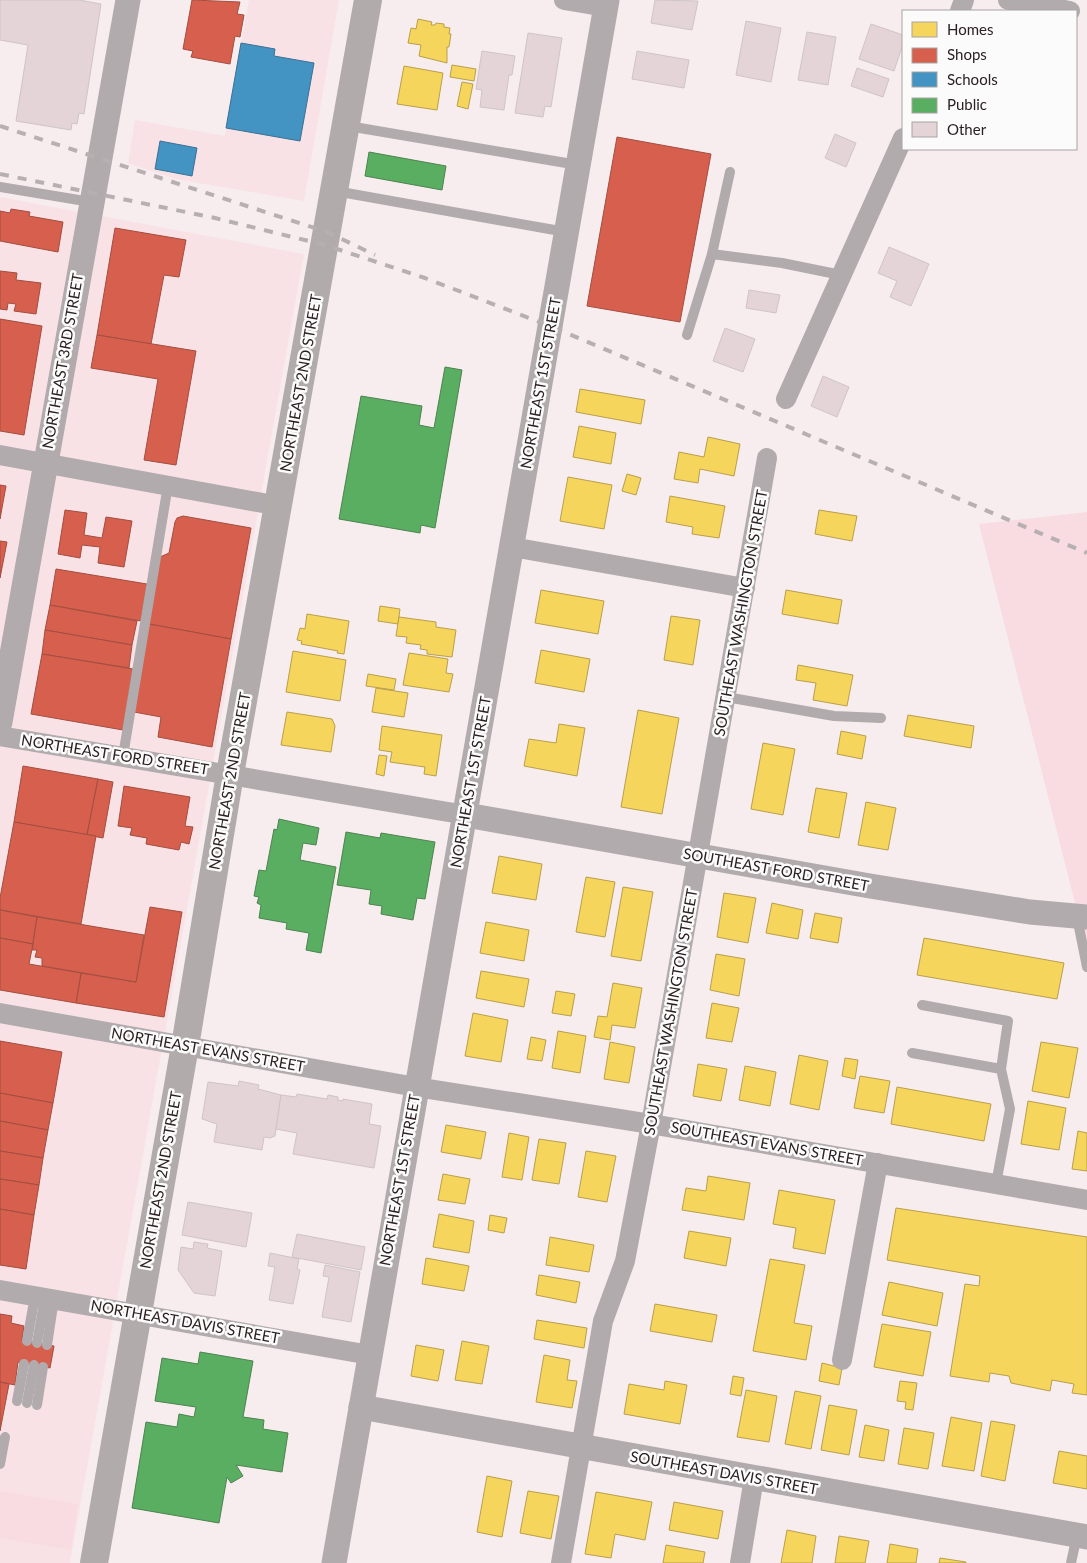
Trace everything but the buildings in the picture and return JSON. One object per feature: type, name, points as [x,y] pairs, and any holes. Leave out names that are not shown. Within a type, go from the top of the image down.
[{"type":"main road","name":"NORTHEAST 2ND STREET","points":[[94,1563],[185,1046],[230,774],[368,0]]},
{"type":"street","name":"NORTHEAST 3RD STREET","points":[[0,722],[128,0]]},
{"type":"street","points":[[564,0],[607,4]]},
{"type":"street","points":[[1008,0],[1064,10]]},
{"type":"street","name":"NORTHEAST 1ST STREET","points":[[334,1563],[607,4]]},
{"type":"street","points":[[786,399],[902,140]]},
{"type":"street","points":[[0,455],[279,506]]},
{"type":"street","name":"SOUTHEAST WASHINGTON STREET","points":[[561,1563],[604,1321],[625,1261],[651,1124],[746,588],[767,458]]},
{"type":"street","points":[[512,547],[746,588]]},
{"type":"street","name":"NORTHEAST FORD STREET","points":[[0,736],[466,815]]},
{"type":"street","name":"SOUTHEAST FORD STREET","points":[[466,815],[1030,912],[1082,917]]},
{"type":"street","name":"NORTHEAST EVANS STREET","points":[[0,1013],[416,1087]]},
{"type":"street","name":"SOUTHEAST EVANS STREET","points":[[416,1087],[651,1124],[1087,1200]]},
{"type":"street","points":[[842,1360],[878,1163]]},
{"type":"street","name":"NORTHEAST DAVIS STREET","points":[[0,1290],[370,1355]]},
{"type":"street","name":"SOUTHEAST DAVIS STREET","points":[[361,1407],[1082,1536]]},
{"type":"street","points":[[740,1563],[754,1478]]},
{"type":"lane","points":[[346,126],[578,165]]},
{"type":"lane","points":[[687,335],[712,254],[730,172]]},
{"type":"lane","points":[[0,186],[91,202]]},
{"type":"lane","points":[[334,190],[567,233]]},
{"type":"lane","points":[[712,254],[841,275]]},
{"type":"lane","points":[[123,756],[168,485]]},
{"type":"lane","points":[[726,697],[834,716],[881,718]]},
{"type":"lane","points":[[1082,917],[1087,967]]},
{"type":"lane","points":[[922,1005],[1008,1021],[1001,1069],[1010,1109],[996,1184]]},
{"type":"lane","points":[[912,1053],[1001,1069]]},
{"type":"lane","points":[[44,1298],[37,1343],[44,1298]]},
{"type":"lane","points":[[27,1403],[34,1365]]},
{"type":"lane","points":[[0,1464],[5,1437]]},
{"type":"lane","points":[[1070,1563],[1082,1536]]},
{"type":"shaded area","points":[[249,0],[339,0],[304,201],[175,179],[128,163],[135,120],[225,136]]},
{"type":"shaded area","points":[[0,197],[304,254],[70,1563],[0,1563]]},
{"type":"shaded area","points":[[1087,512],[1087,950],[979,524]]},
{"type":"shaded area","points":[[0,1491],[78,1504],[71,1550],[0,1538]]},
{"type":"railway","points":[[0,126],[327,232],[375,255]]},
{"type":"railway","points":[[0,174],[215,218],[325,245],[425,278],[550,326],[1087,553]]}]
